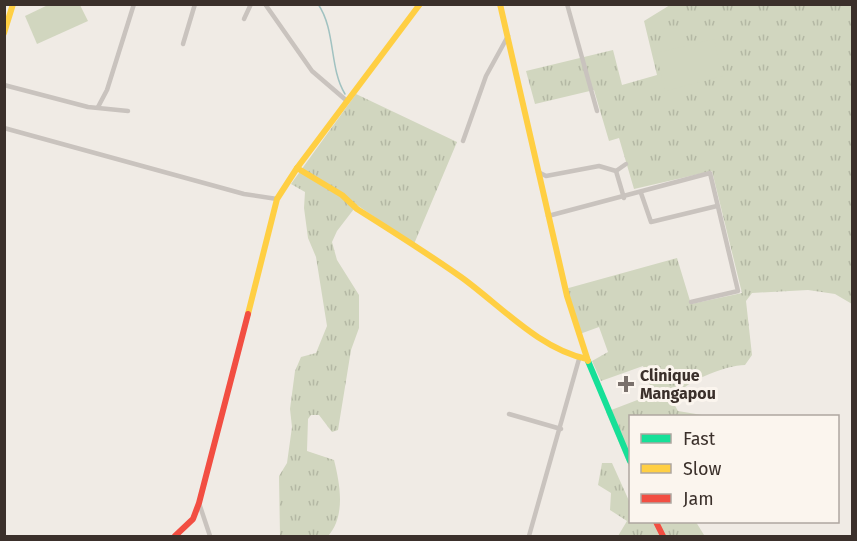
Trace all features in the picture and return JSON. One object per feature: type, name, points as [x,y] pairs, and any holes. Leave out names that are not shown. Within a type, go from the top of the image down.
[{"type":"street","points":[[4,33],[13,4]]},
{"type":"street","points":[[98,107],[107,90],[134,4]]},
{"type":"street","points":[[183,44],[195,4]]},
{"type":"street","points":[[244,19],[251,4]]},
{"type":"street","points":[[265,4],[312,71],[347,101]]},
{"type":"street","points":[[175,537],[193,519],[199,503],[277,199],[297,168],[420,4]]},
{"type":"street","points":[[500,4],[583,359],[629,459]]},
{"type":"street","points":[[567,4],[597,111]]},
{"type":"street","points":[[463,141],[486,76],[508,35]]},
{"type":"street","points":[[4,85],[88,106],[128,111]]},
{"type":"street","points":[[4,128],[255,196],[277,199]]},
{"type":"street","points":[[616,171],[626,164]]},
{"type":"street","points":[[538,172],[546,176],[598,166],[616,171]]},
{"type":"street","points":[[297,168],[342,195],[357,209],[461,277],[560,350],[583,359]]},
{"type":"street","points":[[616,171],[624,198]]},
{"type":"street","points":[[548,216],[624,198],[710,173],[738,291],[691,302]]},
{"type":"street","points":[[641,193],[651,222],[717,206]]},
{"type":"street","points":[[529,537],[583,359]]},
{"type":"street","points":[[509,414],[561,429]]},
{"type":"street","points":[[199,503],[210,537]]},
{"type":"street","points":[[656,523],[663,537]]},
{"type":"green space","points":[[50,4],[80,5],[88,21],[37,44],[25,16]]},
{"type":"green space","points":[[670,5],[852,5],[852,304],[835,294],[808,290],[752,293],[746,301],[752,355],[745,365],[704,376],[683,388],[677,395],[673,402],[678,411],[702,415],[629,415],[629,467],[606,412],[653,394],[643,366],[601,381],[592,361],[608,352],[599,327],[577,335],[565,289],[677,258],[691,304],[742,293],[712,171],[634,189],[619,138],[609,141],[594,90],[535,104],[526,71],[613,50],[622,85],[657,75],[644,21]]},
{"type":"green space","points":[[714,39],[723,76],[665,91],[656,53]]},
{"type":"green space","points":[[356,94],[457,142],[414,244],[357,205],[337,231],[332,242],[337,260],[359,295],[359,328],[351,350],[338,430],[332,432],[319,415],[311,415],[308,419],[307,451],[334,460],[338,479],[339,509],[334,528],[328,536],[280,536],[279,476],[287,463],[292,427],[290,409],[295,371],[301,357],[316,353],[327,326],[316,257],[308,238],[304,208],[305,192],[291,184]]},
{"type":"green space","points":[[602,463],[612,463],[629,501],[629,523],[697,523],[704,535],[708,536],[618,536],[627,521],[610,510],[611,493],[598,485]]},
{"type":"waterway","points":[[318,4],[328,25],[337,73],[345,94]]},
{"type":"traffic: fast","points":[[588,361],[629,459]]},
{"type":"traffic: slow","points":[[4,33],[13,4]]},
{"type":"traffic: slow","points":[[248,314],[277,199],[297,168],[420,4]]},
{"type":"traffic: slow","points":[[500,4],[567,296],[588,361]]},
{"type":"traffic: slow","points":[[297,168],[342,195],[357,209],[461,277],[536,336],[569,354],[587,359]]},
{"type":"traffic: jam","points":[[175,536],[193,519],[199,503],[248,314]]},
{"type":"traffic: jam","points":[[656,523],[663,536]]},
{"type":"place","name":"Clinique Mangapou","points":[[626,384]]}]
